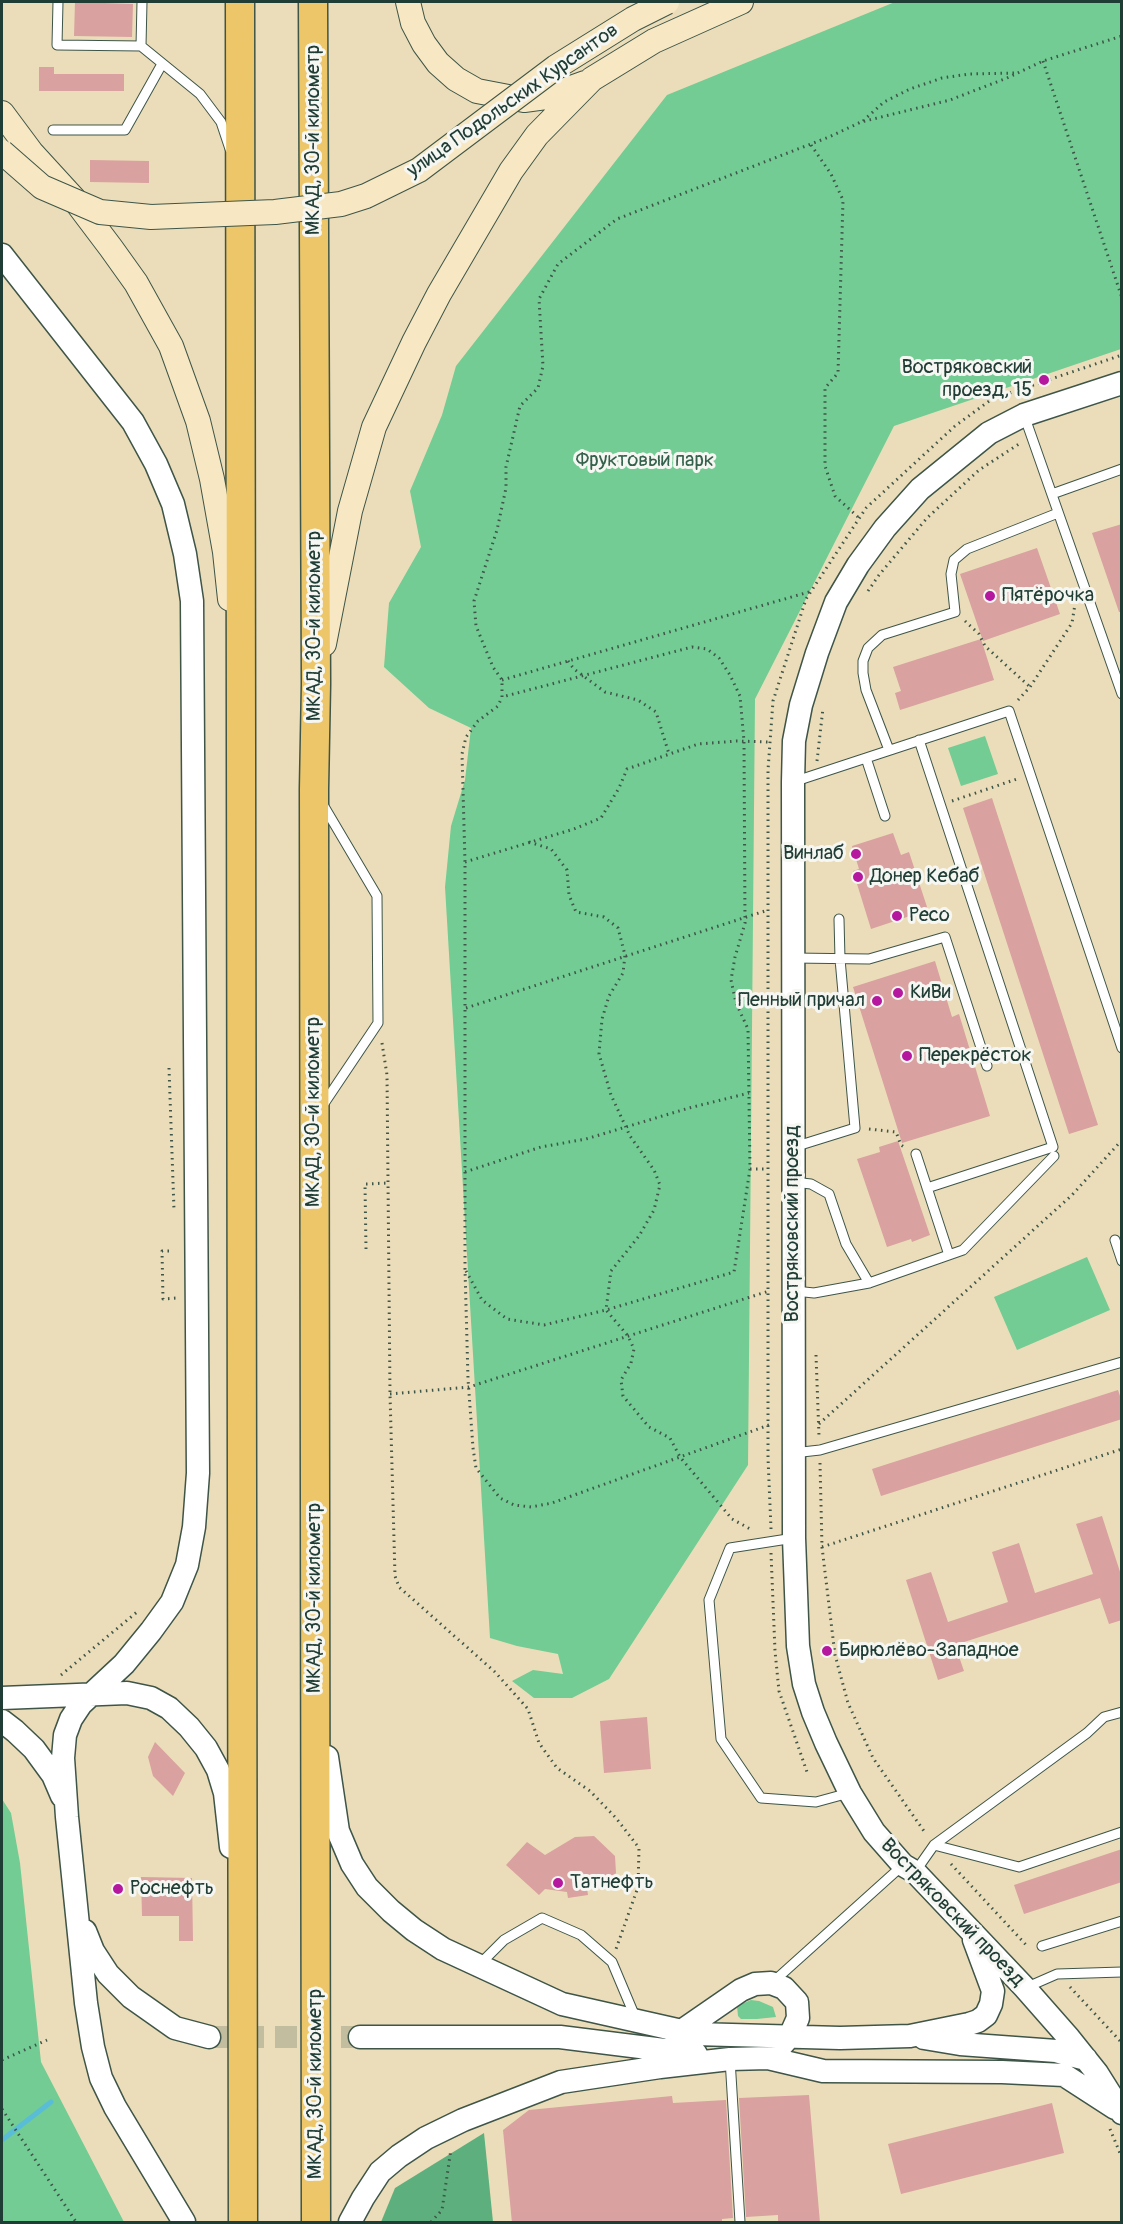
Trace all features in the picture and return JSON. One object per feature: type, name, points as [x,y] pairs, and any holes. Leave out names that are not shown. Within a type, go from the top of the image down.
[{"type":"highway","points":[[240,2],[243,2223]]},
{"type":"highway","name":"МКАД, 30-й километр","points":[[313,2],[316,684],[314,789],[316,2223]]},
{"type":"main road","points":[[408,2],[413,23],[424,44],[438,63],[456,79],[477,91],[501,97],[535,99],[592,79]]},
{"type":"main road","name":"улица Подольских Курсантов","points":[[2,152],[42,187],[100,212],[151,217],[275,212],[340,204],[366,196],[419,170],[556,67],[623,24],[667,2]]},
{"type":"main road","name":"улица Подольских Курсантов","points":[[316,684],[350,511],[374,427],[439,294],[511,171],[537,135],[592,79],[654,41],[741,2]]},
{"type":"main road","points":[[2,113],[31,152],[74,199],[111,248],[136,283],[171,346],[198,421],[212,479],[225,552],[241,684]]},
{"type":"street","points":[[2,255],[133,422],[156,464],[173,504],[185,554],[192,601],[198,1473],[194,1527],[187,1565],[172,1602],[138,1648],[94,1694],[81,1704],[71,1719],[65,1735],[63,1758],[86,2003],[93,2047],[101,2078],[115,2107],[183,2223]]},
{"type":"street","name":"Востряковский проезд","points":[[1063,2044],[1025,1988],[874,1832],[850,1793],[813,1712],[804,1684],[798,1646],[794,1538],[794,741],[810,673],[836,602],[858,565],[885,528],[920,489],[989,433],[1024,416],[1122,383]]},
{"type":"street","points":[[315,1634],[329,1784],[338,1831],[352,1864],[367,1887],[406,1924],[443,1949],[478,1967],[562,2004],[695,2034],[840,2038],[910,2036],[969,2024],[986,2015],[993,1991],[970,1930]]},
{"type":"street","points":[[2,1698],[127,1693],[151,1698],[169,1708],[195,1734],[218,1770],[225,1793],[243,2001]]},
{"type":"street","points":[[2,1722],[34,1749],[53,1775],[67,1816]]},
{"type":"street","points":[[75,1889],[82,1924],[93,1951],[108,1974],[131,1997],[175,2028],[209,2037]]},
{"type":"street","points":[[589,2040],[655,2037],[682,2030],[741,1990],[756,1984],[771,1983],[784,1988],[797,2002],[798,2018],[790,2036],[768,2058]]},
{"type":"street","points":[[910,2036],[960,2044],[1063,2044],[1086,2059],[1121,2112]]},
{"type":"street","points":[[360,2037],[560,2037],[730,2059]]},
{"type":"street","points":[[1002,2072],[1019,2066],[1040,2064],[1063,2044]]},
{"type":"street","points":[[350,2223],[380,2172],[417,2144],[454,2124],[561,2082],[660,2067],[730,2059],[768,2058],[823,2071],[1002,2072],[1064,2075],[1121,2112]]},
{"type":"lane","points":[[58,2],[57,45],[141,46],[200,94],[221,123],[240,175]]},
{"type":"lane","points":[[141,46],[142,2]]},
{"type":"lane","points":[[53,130],[125,130],[162,63]]},
{"type":"lane","points":[[1024,416],[1122,694]]},
{"type":"lane","points":[[1052,494],[1122,470]]},
{"type":"lane","points":[[889,750],[862,674],[863,661],[868,648],[882,635],[955,612],[951,574],[954,560],[967,549],[1058,513]]},
{"type":"lane","points":[[793,782],[1009,711],[1122,1048]]},
{"type":"lane","points":[[919,740],[1053,1147],[927,1188]]},
{"type":"lane","points":[[866,758],[885,816]]},
{"type":"lane","points":[[314,789],[377,896],[378,1023],[314,1117]]},
{"type":"lane","points":[[793,1147],[855,1128],[840,959],[839,919]]},
{"type":"lane","points":[[793,958],[869,959],[945,937],[987,1066]]},
{"type":"lane","points":[[916,1154],[949,1255]]},
{"type":"lane","points":[[793,1290],[814,1293],[869,1283],[963,1250],[1054,1156]]},
{"type":"lane","points":[[793,1182],[811,1184],[829,1194],[846,1244],[869,1283]]},
{"type":"lane","points":[[1115,1240],[1122,1261]]},
{"type":"lane","points":[[794,1453],[820,1450],[1122,1362]]},
{"type":"lane","points":[[794,1538],[730,1548],[708,1600],[721,1739],[761,1798],[816,1802],[850,1793]]},
{"type":"lane","points":[[771,1983],[934,1845],[1087,1733],[1104,1718],[1122,1712]]},
{"type":"lane","points":[[934,1845],[1019,1867],[1122,1832]]},
{"type":"lane","points":[[478,1967],[504,1940],[542,1918],[581,1935],[612,1962],[637,2022]]},
{"type":"lane","points":[[1042,1946],[1122,1921]]},
{"type":"lane","points":[[1025,1988],[1057,1974],[1122,1972]]},
{"type":"lane","points":[[730,2059],[740,2223]]},
{"type":"path","points":[[768,1425],[552,1503],[531,1507],[514,1505],[500,1498],[476,1468],[469,1387],[465,1269],[466,1008],[462,754],[466,737],[478,721],[498,706],[502,697],[502,680],[493,667],[476,626],[474,601],[497,530],[506,489],[506,467],[520,406],[538,388],[543,366],[539,299],[558,264],[617,219],[861,122],[950,100],[1043,61],[1122,36]]},
{"type":"path","points":[[1043,61],[1122,298]]},
{"type":"path","points":[[861,122],[884,102],[910,88],[942,78],[969,74],[1018,73]]},
{"type":"path","points":[[810,144],[831,174],[843,200],[838,373],[825,388],[825,466],[835,496],[859,518]]},
{"type":"path","points":[[807,1772],[779,1691],[775,1651],[771,1541],[768,1425],[768,770],[773,701],[804,603],[866,508],[955,426],[992,399],[1122,356]]},
{"type":"path","points":[[1009,711],[1030,687],[1072,623],[1080,576]]},
{"type":"path","points":[[502,680],[811,591]]},
{"type":"path","points":[[955,612],[979,634],[985,646],[1030,687]]},
{"type":"path","points":[[465,1269],[482,1300],[507,1319],[544,1325],[606,1310],[734,1272],[750,1169],[748,1029],[736,1003],[731,980],[745,918],[744,741],[740,696],[730,675],[719,658],[707,649],[692,647],[502,697]]},
{"type":"path","points":[[568,662],[604,692],[638,700],[656,712],[669,754]]},
{"type":"path","points":[[465,862],[601,818],[619,788],[627,769],[698,744],[770,742]]},
{"type":"path","points":[[940,805],[1030,774]]},
{"type":"path","points":[[529,842],[551,849],[567,870],[569,896],[576,912],[604,917],[618,928],[625,955],[623,973],[609,996],[602,1019],[599,1054],[611,1095],[626,1127],[654,1170],[660,1185],[654,1210],[639,1236],[611,1271],[606,1310],[628,1336],[634,1349],[631,1363],[621,1380],[622,1396],[649,1427],[670,1438],[680,1457],[732,1519],[771,1541]]},
{"type":"path","points":[[466,1008],[768,910]]},
{"type":"path","points":[[378,1023],[387,1075],[393,1564],[399,1587],[495,1672],[528,1709],[538,1743],[557,1767],[590,1791],[616,1818],[639,1848],[638,1887],[612,1962]]},
{"type":"path","points":[[169,1068],[174,1218]]},
{"type":"path","points":[[465,1172],[541,1147],[586,1140],[689,1108],[749,1093]]},
{"type":"path","points":[[855,1128],[896,1132],[901,1145],[916,1154]]},
{"type":"path","points":[[819,1425],[1072,1195],[1122,1143]]},
{"type":"path","points":[[750,1169],[768,1169]]},
{"type":"path","points":[[366,1249],[365,1184],[388,1183]]},
{"type":"path","points":[[169,1251],[162,1251],[163,1299],[177,1298],[177,1287]]},
{"type":"path","points":[[390,1394],[469,1387],[769,1291]]},
{"type":"path","points":[[816,1348],[822,1547],[835,1655],[848,1703],[873,1758],[934,1845],[1025,1944],[1057,1974],[1122,2043]]},
{"type":"path","points":[[822,1547],[1122,1449]]},
{"type":"path","points":[[53,1678],[64,1674],[141,1610]]},
{"type":"path","points":[[2,2060],[47,2040]]},
{"type":"path","points":[[2,2109],[75,2223]]},
{"type":"path","points":[[431,2223],[442,2210],[454,2124]]},
{"type":"green space","name":"Фруктовый парк","points":[[895,2],[1121,2],[1121,349],[894,426],[755,699],[748,1465],[609,1679],[572,1698],[534,1698],[512,1681],[533,1670],[563,1674],[558,1654],[490,1638],[445,887],[451,826],[465,780],[471,728],[429,708],[384,667],[389,603],[421,547],[410,491],[442,415],[456,366],[667,95]]},
{"type":"green space","points":[[985,736],[998,774],[961,786],[948,748]]},
{"type":"green space","points":[[1087,1257],[1110,1310],[1017,1350],[994,1297]]},
{"type":"green space","points":[[2,1799],[11,1813],[20,1863],[41,2062],[124,2222],[2,2222]]},
{"type":"green space","points":[[751,2000],[773,2007],[776,2017],[741,2019],[738,2016],[737,2006]]},
{"type":"green space","points":[[484,2133],[493,2222],[381,2222],[395,2188]]},
{"type":"building","points":[[75,2],[133,4],[132,37],[74,36]]},
{"type":"building","points":[[39,67],[54,67],[54,74],[124,74],[124,91],[39,91]]},
{"type":"building","points":[[90,160],[149,161],[149,183],[90,182]]},
{"type":"building","points":[[1122,524],[1122,612],[1119,612],[1092,533]]},
{"type":"building","points":[[1037,548],[1060,614],[983,641],[960,574]]},
{"type":"building","points":[[981,639],[994,680],[900,710],[895,693],[901,691],[893,667]]},
{"type":"building","points":[[992,798],[1098,1125],[1069,1134],[963,808]]},
{"type":"building","points":[[893,833],[901,855],[909,852],[928,910],[871,929],[853,871],[859,869],[852,846]]},
{"type":"building","points":[[935,961],[952,1017],[959,1014],[990,1116],[902,1143],[853,987]]},
{"type":"building","points":[[898,1141],[930,1235],[912,1242],[911,1239],[887,1247],[857,1159],[880,1152],[879,1147]]},
{"type":"building","points":[[1118,1390],[1122,1402],[1122,1419],[881,1496],[872,1469]]},
{"type":"building","points":[[1102,1516],[1122,1578],[1122,1620],[1109,1624],[1100,1598],[955,1645],[964,1671],[938,1680],[906,1580],[931,1572],[948,1622],[1008,1602],[992,1552],[1019,1543],[1035,1593],[1093,1574],[1076,1524]]},
{"type":"building","points":[[647,1717],[651,1769],[604,1773],[600,1721]]},
{"type":"building","points":[[155,1742],[185,1773],[173,1796],[153,1776],[148,1757]]},
{"type":"building","points":[[594,1836],[615,1856],[616,1873],[604,1888],[587,1888],[588,1895],[568,1898],[567,1892],[545,1889],[539,1895],[506,1865],[527,1842],[545,1855],[575,1837]]},
{"type":"building","points":[[1122,1849],[1122,1882],[1024,1914],[1014,1885]]},
{"type":"building","points":[[141,1877],[192,1878],[193,1941],[179,1941],[179,1916],[142,1916]]},
{"type":"building","points":[[809,2095],[820,2223],[778,2223],[778,2215],[746,2217],[739,2098]]},
{"type":"building","points":[[672,2096],[673,2103],[726,2100],[733,2218],[722,2219],[722,2223],[512,2223],[503,2130],[529,2110]]},
{"type":"building","points":[[1052,2103],[1064,2153],[901,2194],[888,2144]]},
{"type":"waterway","points":[[2,2140],[51,2102]]},
{"type":"tunnel","points":[[209,2037],[360,2037]]},
{"type":"place","name":"Востряковский проезд, 15","points":[[1044,380]]},
{"type":"place","name":"Пятёрочка","points":[[990,596]]},
{"type":"place","name":"Винлаб","points":[[856,854]]},
{"type":"place","name":"Донер Кебаб","points":[[858,877]]},
{"type":"place","name":"Ресо","points":[[897,916]]},
{"type":"place","name":"КиВи","points":[[898,993]]},
{"type":"place","name":"Пенный причал","points":[[877,1001]]},
{"type":"place","name":"Перекрёсток","points":[[907,1056]]},
{"type":"place","name":"Бирюлёво-Западное","points":[[827,1651]]},
{"type":"place","name":"Татнефть","points":[[558,1883]]},
{"type":"place","name":"Роснефть","points":[[118,1889]]}]
